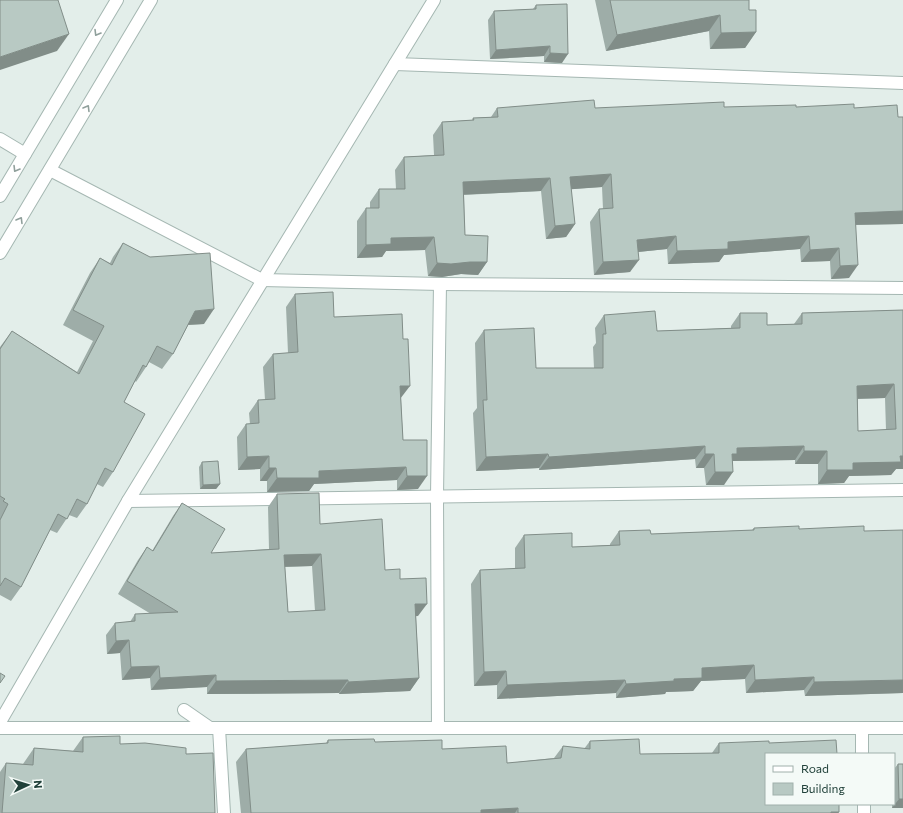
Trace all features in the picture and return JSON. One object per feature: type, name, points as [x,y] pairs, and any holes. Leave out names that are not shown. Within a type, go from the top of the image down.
[{"type":"street","points":[[0,196],[117,0]]},
{"type":"street","points":[[0,253],[151,0]]},
{"type":"street","points":[[0,722],[128,500],[434,0]]},
{"type":"street","points":[[395,64],[903,83]]},
{"type":"street","points":[[0,139],[25,154]]},
{"type":"street","points":[[50,170],[262,280],[440,284],[903,288]]},
{"type":"street","points":[[438,728],[437,496],[440,284]]},
{"type":"street","points":[[128,500],[903,490]]},
{"type":"street","points":[[184,710],[210,728],[903,728]]},
{"type":"street","points":[[0,728],[219,728]]},
{"type":"street","points":[[219,728],[224,813]]},
{"type":"street","points":[[862,728],[862,753]]},
{"type":"building","points":[[0,0],[58,0],[69,34],[0,57]]},
{"type":"building","points":[[610,0],[749,0],[749,10],[756,10],[756,32],[721,33],[720,15],[617,35]]},
{"type":"building","points":[[567,4],[568,54],[550,53],[550,46],[496,50],[494,11],[536,9],[536,5]]},
{"type":"building","points":[[594,100],[595,108],[724,102],[724,107],[796,105],[796,107],[854,104],[854,108],[897,105],[898,117],[903,117],[903,211],[855,213],[858,265],[840,266],[839,248],[810,250],[809,236],[728,242],[728,249],[677,251],[676,236],[637,240],[639,260],[603,262],[599,209],[613,208],[611,174],[570,177],[575,224],[555,226],[550,178],[463,182],[465,235],[488,236],[487,262],[451,264],[437,263],[434,237],[391,238],[391,244],[366,245],[366,208],[379,208],[379,189],[405,189],[404,157],[444,155],[442,122],[474,120],[473,118],[498,117],[497,108]]},
{"type":"building","points":[[123,243],[150,257],[210,253],[214,309],[195,311],[173,354],[157,346],[146,367],[143,365],[124,402],[145,414],[113,472],[105,468],[87,504],[77,499],[67,519],[58,514],[21,587],[5,578],[0,586],[0,520],[8,504],[3,501],[5,499],[0,496],[0,349],[12,331],[79,374],[104,326],[73,310],[100,258],[112,265]]},
{"type":"building","points":[[333,292],[334,317],[402,314],[403,339],[408,339],[410,386],[400,386],[403,440],[427,440],[427,476],[407,476],[406,467],[319,471],[319,478],[277,478],[276,468],[269,468],[269,456],[247,457],[246,424],[259,423],[258,400],[275,399],[273,354],[298,352],[295,294]]},
{"type":"building","points":[[903,310],[903,456],[900,456],[901,462],[853,463],[853,470],[827,470],[827,451],[804,451],[804,446],[737,448],[737,454],[732,454],[733,472],[715,472],[714,454],[705,454],[705,446],[549,457],[548,454],[486,457],[483,400],[487,400],[484,330],[534,328],[536,368],[603,368],[603,334],[606,334],[604,315],[655,311],[657,331],[740,328],[740,313],[767,313],[767,325],[802,324],[802,313]],"holes":[[[894,384],[896,429],[858,431],[857,386]]]},
{"type":"building","points":[[218,461],[220,484],[203,485],[202,462]]},
{"type":"building","points":[[319,493],[320,524],[382,519],[385,570],[400,569],[400,579],[426,578],[427,604],[415,604],[419,678],[348,682],[348,680],[216,681],[216,675],[160,678],[159,666],[131,667],[129,640],[116,641],[115,623],[135,621],[135,614],[178,612],[127,581],[147,547],[153,551],[182,503],[225,529],[211,553],[279,549],[277,494]],"holes":[[[321,554],[325,610],[288,612],[284,555]]]},
{"type":"building","points":[[799,526],[799,529],[864,526],[864,531],[903,530],[903,680],[814,682],[814,677],[755,680],[754,665],[702,668],[702,678],[674,679],[674,681],[626,684],[625,680],[507,685],[506,671],[484,672],[480,570],[525,568],[524,535],[572,533],[572,547],[620,545],[619,531],[650,530],[651,534],[754,530],[754,528]]},
{"type":"building","points":[[0,673],[5,676],[0,683]]},
{"type":"building","points":[[120,736],[120,744],[145,743],[186,748],[186,754],[213,753],[215,813],[2,813],[6,763],[33,765],[34,748],[83,752],[83,737]]},
{"type":"building","points":[[374,739],[375,742],[442,740],[442,749],[506,746],[507,763],[561,758],[563,746],[590,749],[590,741],[639,739],[640,754],[719,753],[719,743],[769,741],[769,743],[836,740],[837,753],[765,753],[765,805],[839,805],[839,812],[518,813],[518,808],[481,810],[481,813],[251,813],[246,749],[328,743],[328,740]]},
{"type":"building","points":[[898,764],[903,764],[903,799],[899,799]]}]
